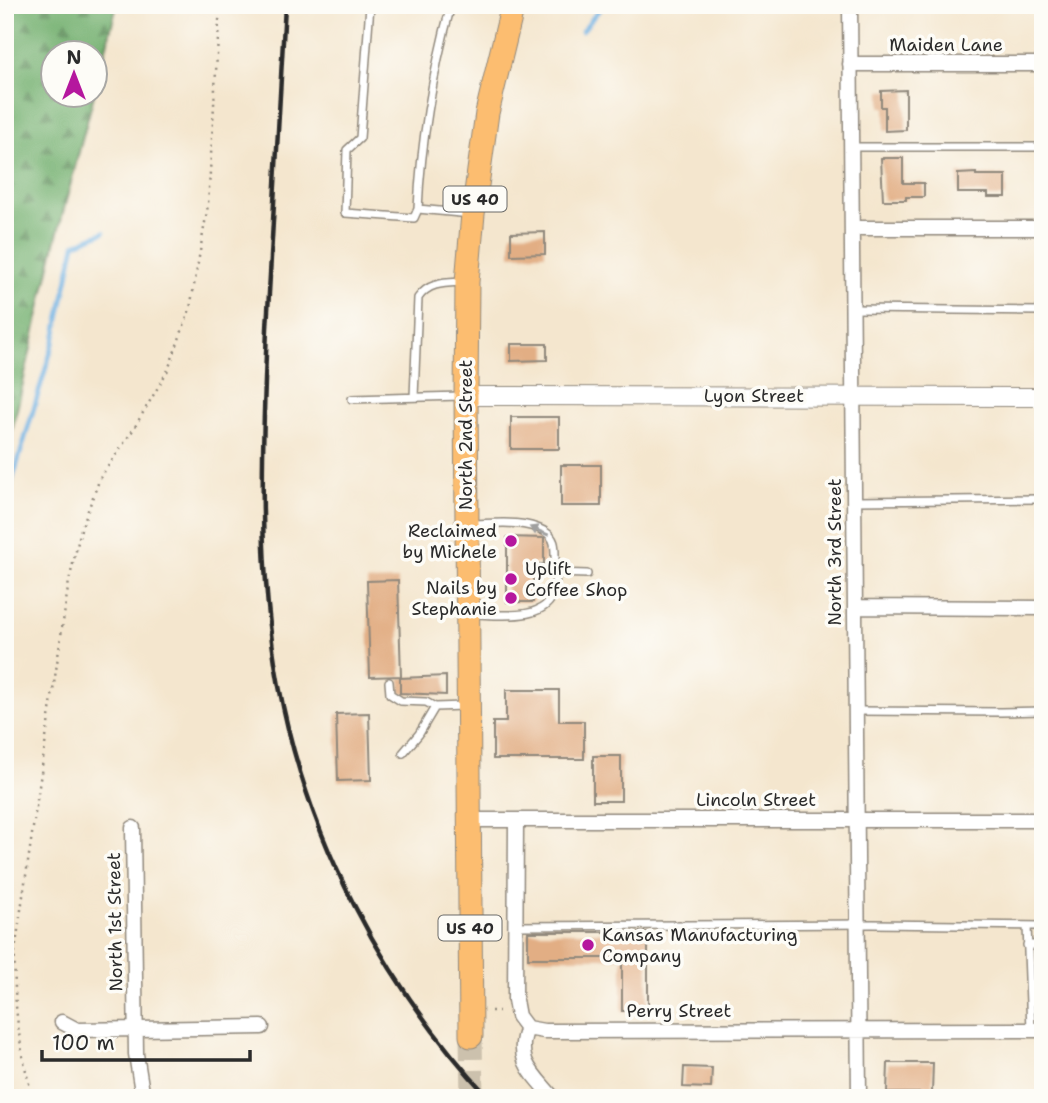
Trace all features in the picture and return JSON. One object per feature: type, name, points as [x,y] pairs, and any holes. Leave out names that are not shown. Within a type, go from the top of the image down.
[{"type":"highway","name":"North 2nd Street","points":[[471,1036],[467,282],[473,214],[490,100],[513,5]]},
{"type":"street","name":"North 3rd Street","points":[[850,5],[859,1098]]},
{"type":"street","name":"Maiden Lane","points":[[850,64],[1043,64]]},
{"type":"street","points":[[853,228],[1043,228]]},
{"type":"street","name":"Lyon Street","points":[[466,396],[1043,397]]},
{"type":"street","points":[[855,607],[1043,608]]},
{"type":"street","name":"Lincoln Street","points":[[469,820],[1043,820]]},
{"type":"street","points":[[516,820],[515,1000],[518,1016],[527,1028],[523,1039],[523,1056],[527,1067],[553,1098]]},
{"type":"street","name":"North 1st Street","points":[[133,828],[135,1029],[137,1069],[144,1098]]},
{"type":"street","points":[[62,1022],[77,1030],[262,1027]]},
{"type":"street","name":"Perry Street","points":[[527,1028],[544,1031],[1037,1030]]},
{"type":"lane","points":[[370,5],[360,138],[347,150],[345,213],[415,218],[418,209],[420,157],[436,61],[451,5]]},
{"type":"lane","points":[[852,147],[1043,146]]},
{"type":"lane","points":[[418,209],[473,214]]},
{"type":"lane","points":[[414,397],[418,298],[424,289],[441,283],[467,282]]},
{"type":"lane","points":[[854,309],[1043,311]]},
{"type":"lane","points":[[352,399],[466,396]]},
{"type":"lane","points":[[854,500],[1043,499]]},
{"type":"lane","points":[[467,524],[517,524],[545,532],[555,543],[554,595],[543,608],[522,614],[468,614]]},
{"type":"lane","points":[[555,573],[587,574]]},
{"type":"lane","points":[[389,682],[390,694],[394,699],[426,702],[435,707],[469,706]]},
{"type":"lane","points":[[403,753],[419,734],[435,707]]},
{"type":"lane","points":[[856,710],[1043,710]]},
{"type":"lane","points":[[515,926],[1043,926]]},
{"type":"lane","points":[[1027,926],[1037,1030]]},
{"type":"lane","points":[[1027,945],[1043,945]]},
{"type":"path","points":[[33,1098],[25,1069],[13,990],[15,951],[69,581],[81,529],[100,478],[133,430],[168,370],[190,309],[208,205],[219,5]]},
{"type":"path","points":[[491,1011],[499,1011]]},
{"type":"green space","points":[[5,5],[117,5],[108,40],[108,38],[38,38],[38,108],[91,108],[55,243],[5,462]]},
{"type":"building","points":[[906,90],[906,130],[885,131],[885,107],[881,107],[881,91]]},
{"type":"building","points":[[881,158],[903,158],[903,183],[924,183],[924,197],[883,200]]},
{"type":"building","points":[[958,174],[1006,175],[1006,197],[988,197],[988,193],[958,193]]},
{"type":"building","points":[[545,232],[545,254],[511,255],[511,233]]},
{"type":"building","points":[[511,344],[547,344],[547,360],[511,361]]},
{"type":"building","points":[[511,417],[559,417],[559,449],[511,449]]},
{"type":"building","points":[[561,465],[601,465],[601,506],[561,506]]},
{"type":"building","points":[[507,537],[544,538],[544,564],[533,564],[533,602],[507,602]]},
{"type":"building","points":[[398,580],[401,676],[370,677],[367,581]]},
{"type":"building","points":[[446,676],[446,695],[400,693],[400,678]]},
{"type":"building","points":[[506,690],[559,690],[559,721],[584,721],[584,759],[493,759],[493,722],[506,722]]},
{"type":"building","points":[[369,713],[371,780],[338,781],[336,714]]},
{"type":"building","points":[[593,756],[621,756],[621,801],[593,801]]},
{"type":"building","name":"Kansas Manufacturing Company","points":[[528,932],[648,932],[648,1011],[622,1011],[622,958],[528,958]]},
{"type":"building","points":[[888,1063],[933,1063],[932,1093],[887,1093]]},
{"type":"building","points":[[684,1067],[712,1068],[711,1088],[683,1087]]},
{"type":"waterway","points":[[582,31],[603,5]]},
{"type":"waterway","points":[[5,505],[56,334],[75,244],[104,232]]},
{"type":"tunnel","points":[[471,1036],[472,1098]]},
{"type":"railway","points":[[285,5],[267,329],[263,463],[267,597],[279,686],[309,799],[330,854],[355,907],[416,1007],[451,1054],[489,1098]]},
{"type":"place","name":"Reclaimed by Michele","points":[[511,541]]},
{"type":"place","name":"Uplift Coffee Shop","points":[[511,579]]},
{"type":"place","name":"Nails by Stephanie","points":[[511,598]]},
{"type":"place","name":"Kansas Manufacturing Company","points":[[588,945]]}]
